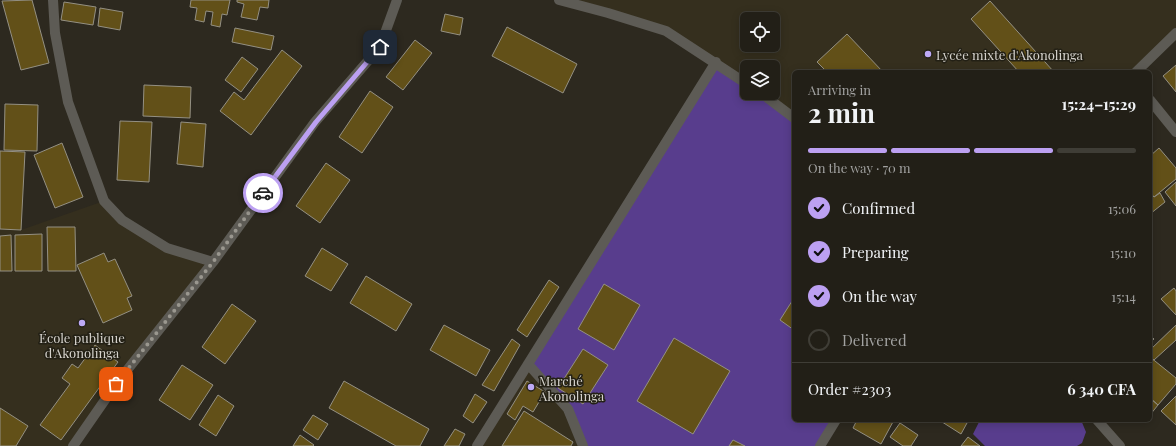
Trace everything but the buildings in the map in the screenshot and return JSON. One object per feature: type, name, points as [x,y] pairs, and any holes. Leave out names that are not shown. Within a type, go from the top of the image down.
[{"type":"street","points":[[53,0],[55,33],[68,102],[104,201],[122,220],[167,248],[213,262]]},
{"type":"street","points":[[73,446],[116,384],[213,262],[316,122],[380,47],[397,0]]},
{"type":"street","points":[[559,0],[666,31],[716,62],[740,79]]},
{"type":"street","points":[[1138,70],[1176,33]]},
{"type":"street","points":[[477,446],[716,62]]},
{"type":"street","points":[[770,100],[792,116]]},
{"type":"street","points":[[1152,102],[1176,132]]},
{"type":"street","points":[[528,364],[568,409],[583,446]]},
{"type":"street","points":[[820,446],[835,422]]},
{"type":"street","points":[[1099,422],[1120,446]]},
{"type":"shaded area","name":"Lycée mixte d'Akonolinga","points":[[559,0],[1176,0],[1176,33],[1138,70],[792,70],[792,116],[770,100],[780,100],[780,60],[740,60],[740,79],[665,31]]},
{"type":"shaded area","points":[[716,62],[740,79],[740,100],[770,100],[792,116],[792,422],[835,422],[820,446],[745,446],[733,440],[729,446],[583,446],[568,409],[528,364]]},
{"type":"shaded area","name":"École publique d'Akonolinga","points":[[104,201],[167,248],[213,262],[73,446],[0,446],[0,229],[21,230]]},
{"type":"shaded area","name":"Marché Akonolinga","points":[[528,364],[568,409],[583,446],[477,446]]},
{"type":"shaded area","points":[[979,422],[1082,422],[1086,432],[1082,443],[1077,446],[985,446],[973,434]]},
{"type":"way so far","points":[[116,384],[213,262],[263,193]]},
{"type":"place","name":"Lycée mixte d'Akonolinga","points":[[928,54]]},
{"type":"place","name":"École publique d'Akonolinga","points":[[82,323]]},
{"type":"place","name":"Marché Akonolinga","points":[[531,387]]},
{"type":"route","points":[[263,193],[316,122],[380,47]]}]
